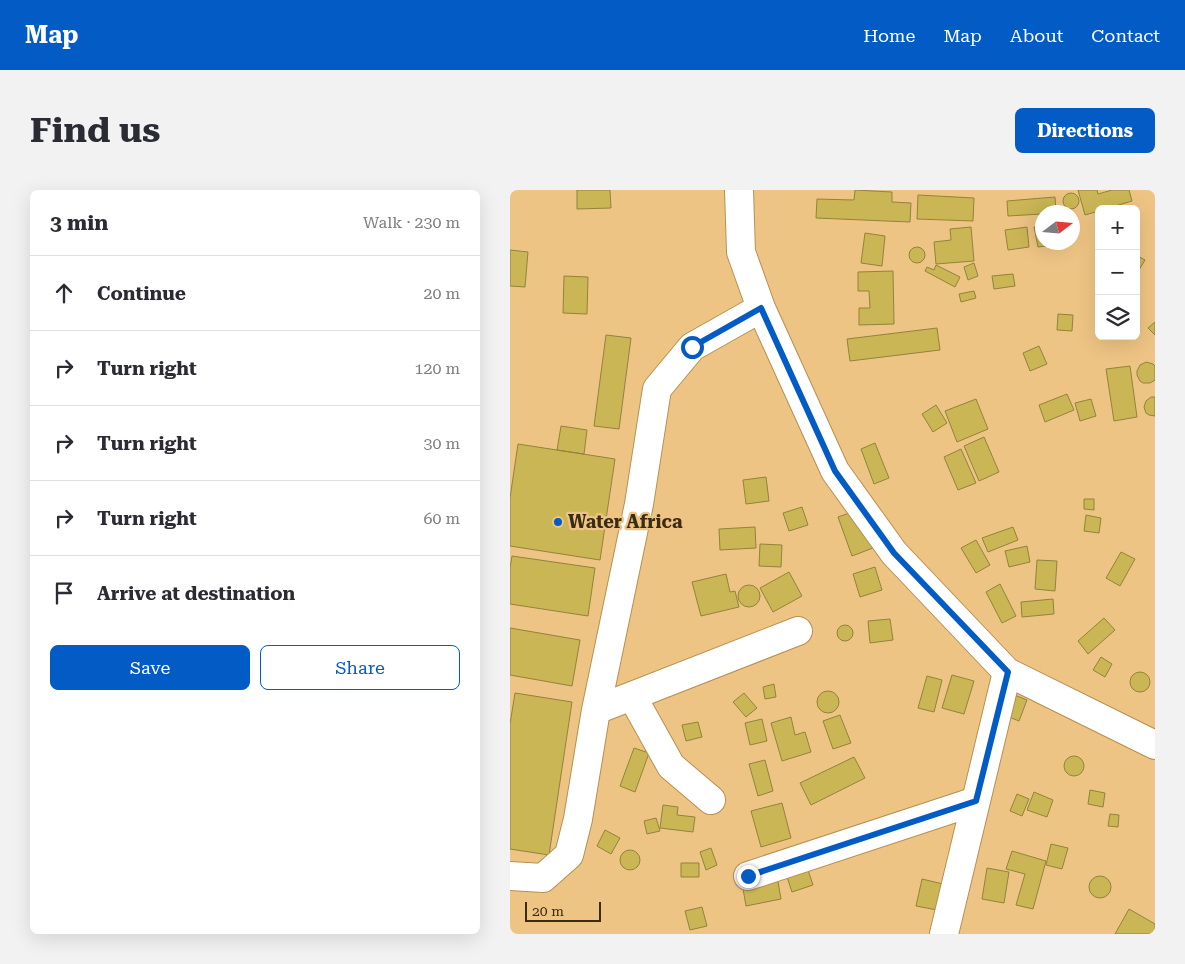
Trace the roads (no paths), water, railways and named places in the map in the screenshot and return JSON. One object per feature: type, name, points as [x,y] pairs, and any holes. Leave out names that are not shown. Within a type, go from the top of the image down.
[{"type":"street","points":[[740,190],[741,252],[761,308],[835,471],[894,553],[1008,672],[1155,745]]},
{"type":"street","points":[[510,876],[544,878],[569,855],[578,819],[596,710],[639,504],[657,389],[692,347],[761,308]]},
{"type":"street","points":[[596,710],[798,631]]},
{"type":"street","points":[[944,934],[1008,672]]},
{"type":"street","points":[[632,696],[671,766],[711,800]]},
{"type":"street","points":[[748,876],[976,801]]},
{"type":"place","name":"Water Africa","points":[[558,522]]}]
